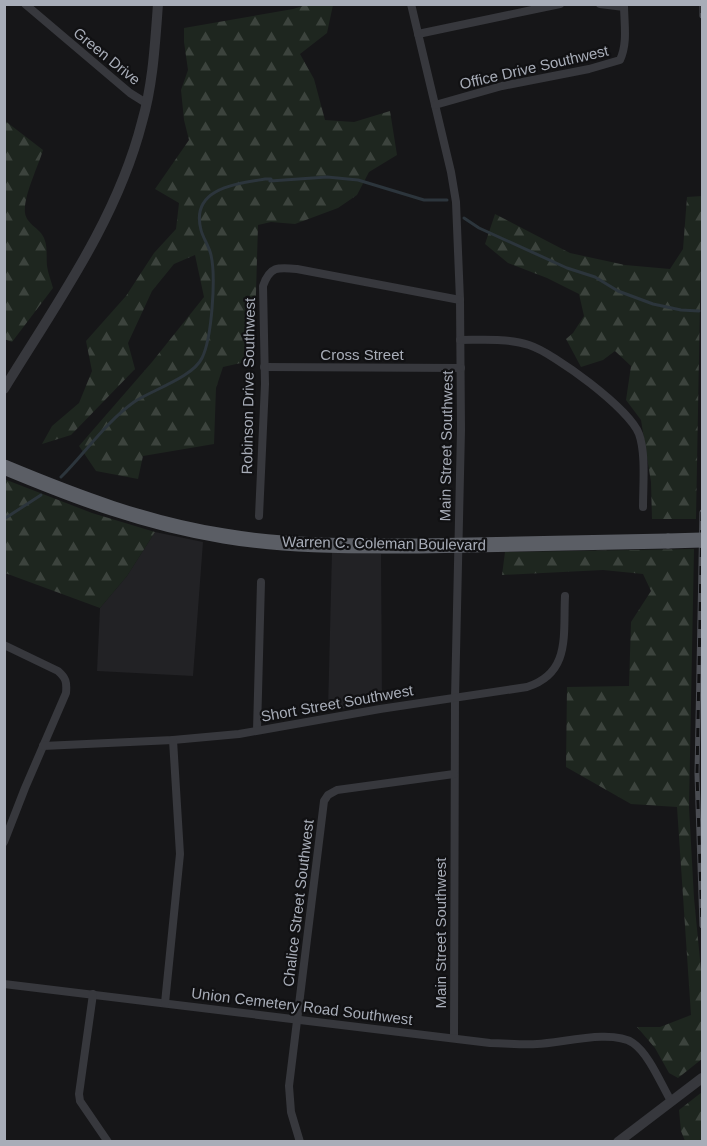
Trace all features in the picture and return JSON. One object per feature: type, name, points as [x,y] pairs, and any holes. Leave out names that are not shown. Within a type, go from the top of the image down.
[{"type":"highway","name":"Warren C. Coleman Boulevard","points":[[4,467],[99,505],[224,536],[290,544],[458,545],[702,540]]},
{"type":"street","name":"Green Drive","points":[[25,4],[130,93],[146,103]]},
{"type":"street","points":[[4,389],[80,265],[115,200],[143,122],[154,58],[159,4]]},
{"type":"street","name":"Main Street Southwest","points":[[411,4],[456,202],[461,368],[454,774],[454,1038]]},
{"type":"street","points":[[418,34],[560,4]]},
{"type":"street","points":[[600,4],[624,6]]},
{"type":"street","name":"Office Drive Southwest","points":[[435,105],[502,86],[589,69],[620,60],[625,42],[624,6]]},
{"type":"street","name":"Robinson Drive Southwest","points":[[259,516],[264,367],[263,286],[266,277],[273,270],[297,269],[460,300]]},
{"type":"street","points":[[460,340],[506,341],[539,348],[568,366],[618,408],[632,422],[640,435],[643,507]]},
{"type":"street","name":"Cross Street","points":[[264,367],[461,368]]},
{"type":"street","points":[[257,730],[261,582]]},
{"type":"street","name":"Short Street Southwest","points":[[43,746],[173,740],[239,734],[527,687],[542,682],[551,675],[559,661],[563,640],[565,596]]},
{"type":"street","points":[[4,645],[48,664],[65,677],[67,684],[66,693],[4,842]]},
{"type":"street","points":[[165,1003],[180,854],[173,740]]},
{"type":"street","name":"Chalice Street Southwest","points":[[300,1142],[289,1098],[324,801],[328,795],[337,790],[454,774]]},
{"type":"street","name":"Union Cemetery Road Southwest","points":[[4,984],[490,1042],[535,1044],[605,1036],[617,1037],[631,1042],[642,1051],[670,1101]]},
{"type":"street","points":[[93,994],[79,1094],[80,1101],[108,1142]]},
{"type":"street","points":[[618,1142],[698,1081]]},
{"type":"shaded area","points":[[155,532],[203,542],[193,676],[97,671],[100,608],[127,576]]},
{"type":"shaded area","points":[[332,552],[381,554],[382,702],[328,711]]},
{"type":"green space","points":[[306,5],[333,5],[327,33],[300,54],[314,79],[325,120],[354,122],[390,111],[397,155],[369,172],[357,195],[338,208],[295,224],[271,222],[258,225],[254,360],[223,367],[216,388],[214,444],[143,456],[138,479],[96,471],[79,446],[152,362],[204,297],[195,255],[174,264],[152,291],[128,343],[135,369],[71,435],[42,444],[52,426],[79,403],[92,371],[86,341],[126,296],[154,253],[176,229],[179,203],[155,189],[189,140],[181,90],[188,70],[184,28]]},
{"type":"green space","points":[[4,120],[43,150],[28,191],[25,213],[28,221],[44,238],[47,269],[53,288],[12,342],[4,339]]},
{"type":"green space","points":[[702,196],[696,519],[652,519],[651,482],[641,420],[626,400],[631,366],[615,351],[603,360],[581,367],[566,339],[573,333],[584,316],[579,294],[547,278],[508,263],[485,244],[495,214],[570,253],[625,265],[670,269],[683,249],[687,197]]},
{"type":"green space","points":[[4,479],[92,513],[155,532],[127,576],[100,608],[5,573]]},
{"type":"green space","points":[[694,549],[689,807],[694,898],[702,980],[702,1059],[678,1078],[669,1073],[655,1048],[637,1027],[660,1027],[691,1015],[677,807],[631,804],[566,767],[567,687],[629,686],[631,622],[651,591],[643,574],[603,570],[502,575],[505,552]]},
{"type":"green space","points":[[702,1092],[702,1141],[685,1141],[681,1131],[679,1110]]},
{"type":"waterway","points":[[61,477],[124,410],[142,397],[181,377],[197,365],[202,358],[211,322],[213,278],[211,255],[201,230],[199,216],[202,205],[209,197],[229,186],[253,181],[327,177],[358,180],[424,200],[447,200]]},
{"type":"waterway","points":[[464,218],[479,228],[567,268],[595,277],[618,291],[653,304],[699,311]]},
{"type":"waterway","points":[[4,519],[41,495]]},
{"type":"railway","points":[[702,4],[702,16]]},
{"type":"railway","points":[[702,512],[697,774],[702,926]]}]
